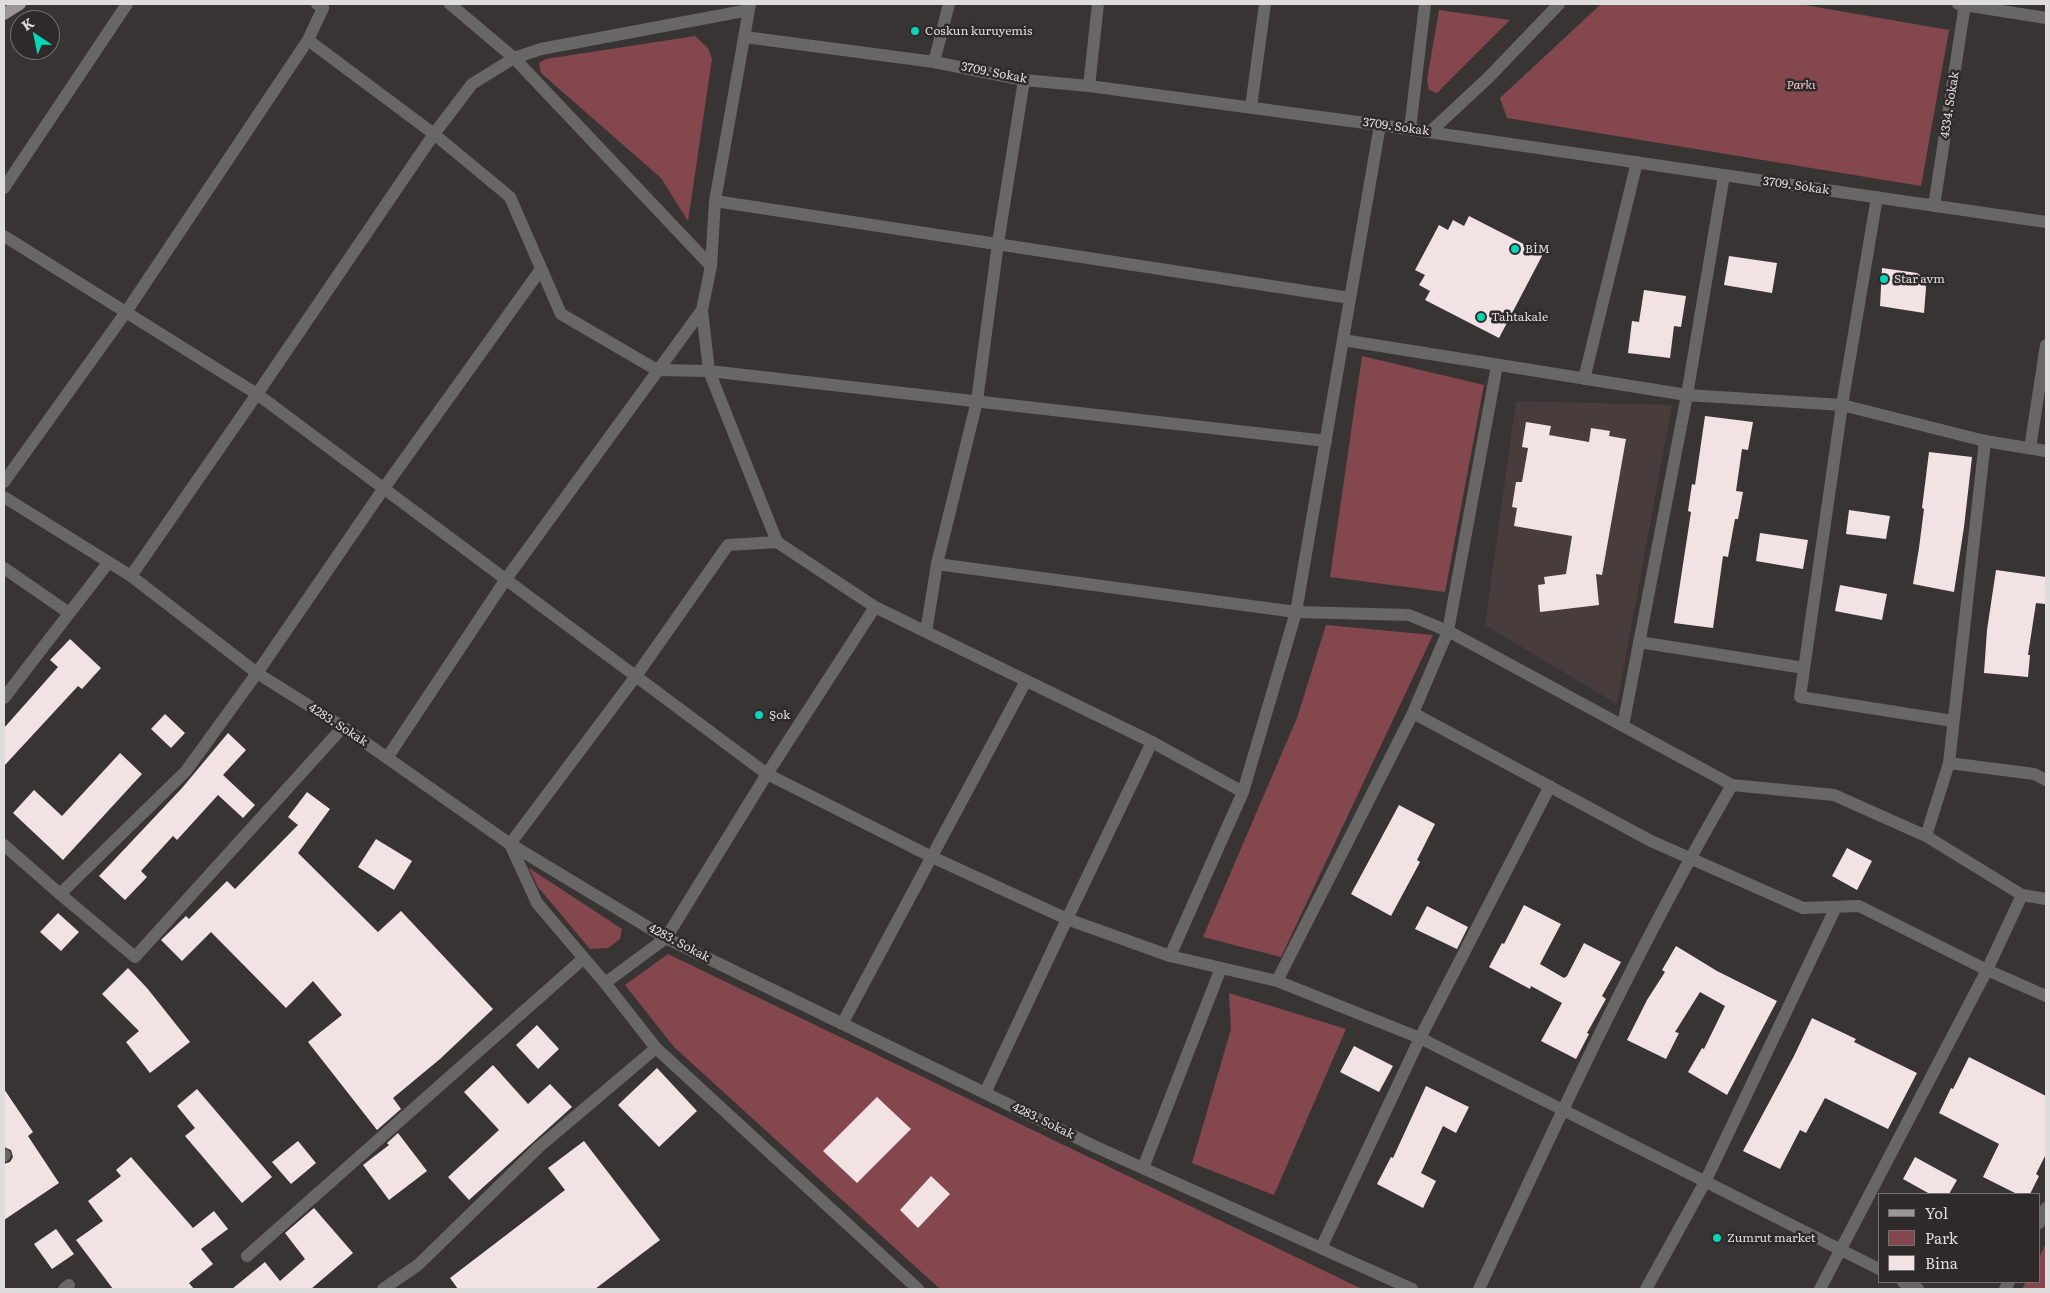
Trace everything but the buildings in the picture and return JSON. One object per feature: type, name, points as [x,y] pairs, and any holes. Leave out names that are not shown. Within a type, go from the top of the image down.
[{"type":"main road","points":[[4,14],[20,4]]},
{"type":"street","points":[[4,188],[128,4]]},
{"type":"street","points":[[4,482],[126,312],[308,40],[323,8],[317,4]]},
{"type":"street","points":[[450,4],[514,58],[711,266]]},
{"type":"street","points":[[934,62],[949,4]]},
{"type":"street","points":[[1089,86],[1098,4]]},
{"type":"street","points":[[1251,107],[1265,4]]},
{"type":"street","points":[[1410,129],[1425,4]]},
{"type":"street","points":[[1430,132],[1489,77],[1559,4]]},
{"type":"street","points":[[1962,4],[2046,18]]},
{"type":"street","name":"4334. Sokak","points":[[1934,206],[1962,4]]},
{"type":"street","points":[[131,576],[434,134],[472,84],[514,58],[541,49],[749,7],[715,201],[711,266],[702,310],[709,371],[777,542],[875,607],[1152,742],[1242,792]]},
{"type":"street","name":"3709. Sokak","points":[[744,37],[934,62],[1024,80],[1089,86],[1410,129],[2046,222]]},
{"type":"street","points":[[308,40],[434,134],[510,197],[561,314],[657,370],[709,371],[1326,441]]},
{"type":"street","points":[[926,632],[937,564],[977,401],[998,243],[1024,80]]},
{"type":"street","points":[[1170,956],[1242,792],[1296,612],[1380,125]]},
{"type":"street","points":[[1584,379],[1637,162]]},
{"type":"street","points":[[1623,726],[1687,395],[1724,175]]},
{"type":"street","points":[[1877,197],[1842,405],[1800,698],[1953,721]]},
{"type":"street","points":[[715,201],[1350,298]]},
{"type":"street","points":[[4,236],[257,394],[768,774],[932,857],[1066,918],[1170,956],[1277,981],[1420,1038],[1878,1269]]},
{"type":"street","points":[[60,894],[186,771],[257,673],[384,488],[541,269]]},
{"type":"street","points":[[387,758],[506,579],[702,310]]},
{"type":"street","points":[[1343,340],[1687,395],[1842,405],[1985,441],[2046,451]]},
{"type":"street","points":[[2030,448],[2046,345]]},
{"type":"street","points":[[1277,981],[1413,713],[1448,631],[1498,365]]},
{"type":"street","points":[[1926,836],[1949,763],[1985,441]]},
{"type":"street","name":"4283. Sokak","points":[[4,497],[131,576],[257,673],[343,727],[510,844],[666,938],[986,1094],[1143,1168],[1412,1289]]},
{"type":"street","points":[[777,542],[728,545],[636,676],[510,844],[537,903],[605,983],[656,1048],[918,1289]]},
{"type":"street","points":[[4,698],[108,563]]},
{"type":"street","points":[[937,564],[1296,612],[1409,615],[1448,631],[1732,785],[1834,795],[1926,836],[2022,895],[2046,899]]},
{"type":"street","points":[[4,568],[69,613]]},
{"type":"street","points":[[605,983],[666,938],[875,607]]},
{"type":"street","points":[[1639,642],[1804,668]]},
{"type":"street","points":[[842,1024],[1026,681]]},
{"type":"street","points":[[1413,713],[1650,841],[1804,908],[1858,906],[1987,970],[2046,996]]},
{"type":"street","points":[[4,844],[135,957],[343,727]]},
{"type":"street","points":[[986,1094],[1066,918],[1152,742]]},
{"type":"street","points":[[1949,763],[2034,774],[2046,780]]},
{"type":"street","points":[[1478,1289],[1562,1110],[1689,858],[1732,785]]},
{"type":"street","points":[[1321,1248],[1420,1038],[1550,786]]},
{"type":"street","points":[[1820,1289],[1842,1251],[1987,970],[2022,895]]},
{"type":"street","points":[[1646,1289],[1705,1182],[1836,907]]},
{"type":"street","points":[[247,1256],[584,958]]},
{"type":"street","points":[[1143,1168],[1221,968]]},
{"type":"street","points":[[383,1289],[418,1265],[539,1147],[656,1048]]},
{"type":"street","points":[[2040,1221],[2046,1208]]},
{"type":"street","points":[[1905,1283],[1918,1289]]},
{"type":"shaded area","points":[[1516,401],[1672,405],[1617,704],[1485,625]]},
{"type":"green space","name":"Parkı","points":[[1601,4],[1799,4],[1949,30],[1921,186],[1507,118],[1500,98]]},
{"type":"green space","points":[[1439,10],[1510,20],[1437,93],[1429,90],[1427,80]]},
{"type":"green space","points":[[695,36],[708,48],[712,59],[688,221],[661,178],[541,73],[539,63],[546,59]]},
{"type":"green space","points":[[1362,356],[1484,385],[1445,592],[1330,577]]},
{"type":"green space","points":[[1326,625],[1433,635],[1281,957],[1203,937],[1297,718]]},
{"type":"green space","points":[[529,868],[622,929],[620,939],[608,948],[590,949],[538,887]]},
{"type":"green space","points":[[668,954],[1362,1289],[940,1289],[674,1047],[625,985]]},
{"type":"green space","points":[[1229,993],[1346,1029],[1274,1195],[1192,1163],[1231,1029]]},
{"type":"green space","points":[[2046,1243],[2046,1289],[2022,1289],[2025,1283],[2040,1283],[2040,1256]]},
{"type":"place","name":"Coskun kuruyemis","points":[[915,31]]},
{"type":"place","name":"BİM","points":[[1515,249]]},
{"type":"place","name":"Star avm","points":[[1884,279]]},
{"type":"place","name":"Tahtakale","points":[[1481,317]]},
{"type":"place","name":"Şok","points":[[759,715]]},
{"type":"place","name":"Zumrut market","points":[[1717,1238]]}]
